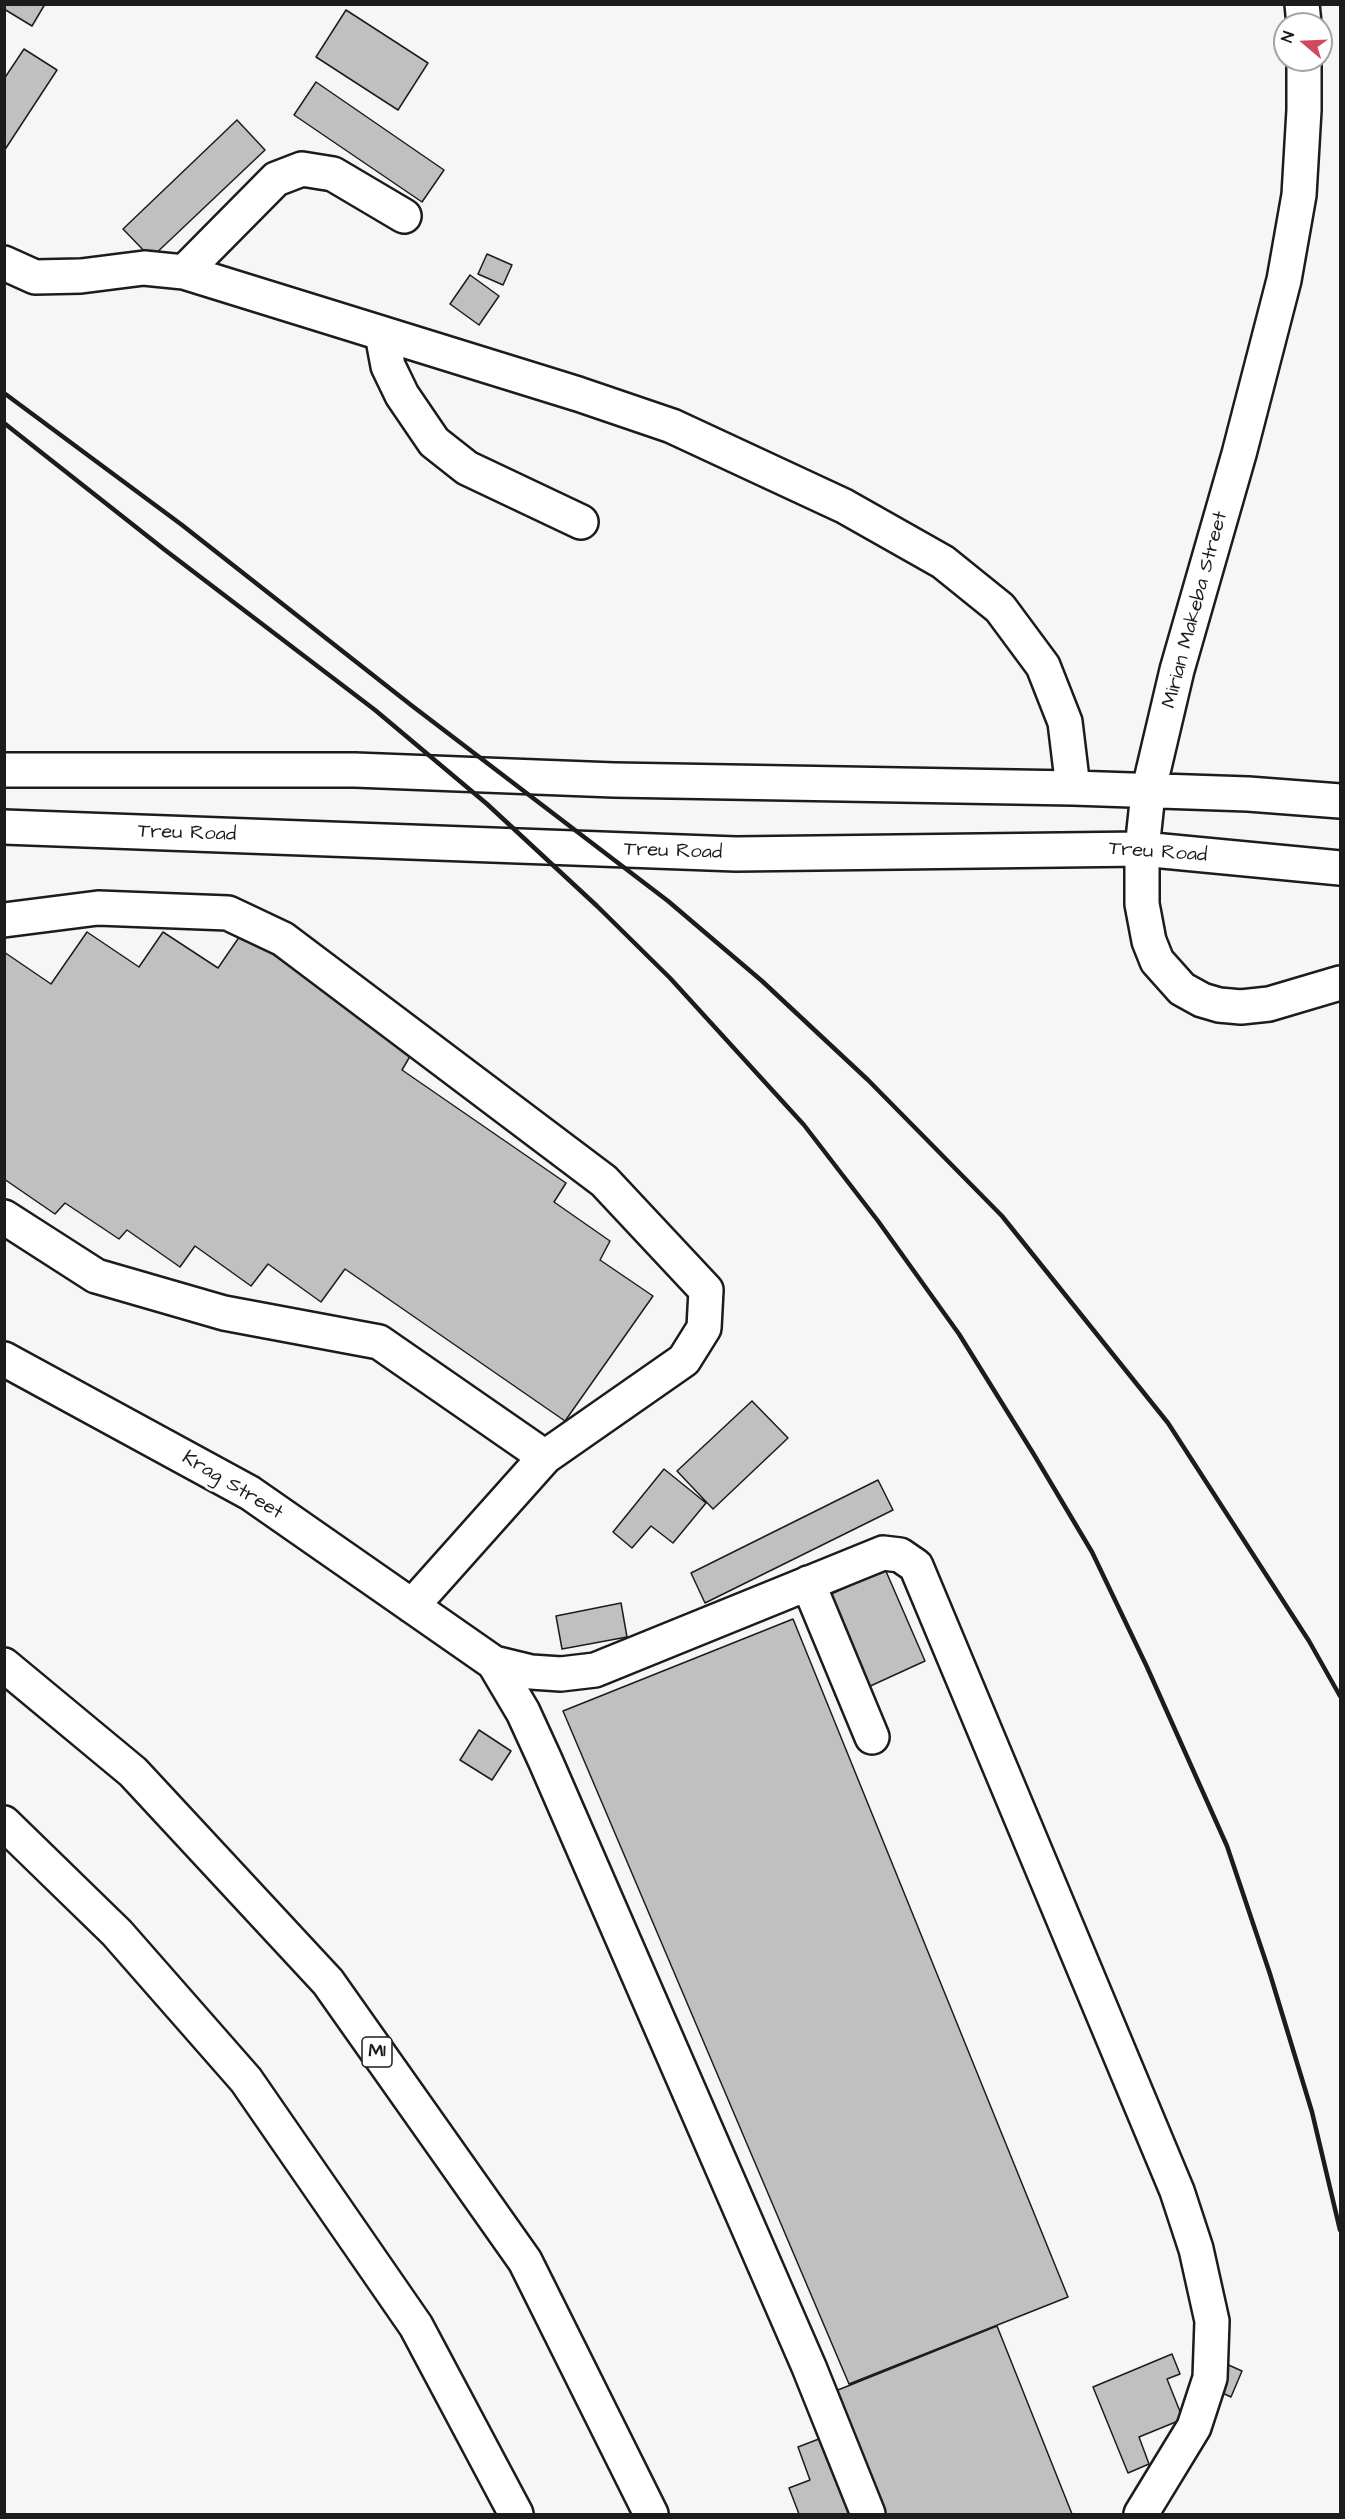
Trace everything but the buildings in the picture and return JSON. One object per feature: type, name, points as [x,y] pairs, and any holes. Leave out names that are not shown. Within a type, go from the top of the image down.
[{"type":"main road","name":"Mirian Makeba Street","points":[[1304,72],[1299,195],[1284,280],[1239,454],[1177,670],[1148,793],[1142,849],[1142,904],[1149,941],[1156,961],[1182,989],[1219,1005],[1241,1007],[1269,1004],[1341,983]]},
{"type":"main road","points":[[184,272],[276,179],[302,169],[333,174],[404,216]]},
{"type":"main road","points":[[4,263],[35,277],[81,276],[144,268],[184,272],[578,394],[672,426],[844,506],[943,562],[1000,608],[1043,666],[1065,722],[1073,788]]},
{"type":"main road","points":[[382,334],[388,366],[397,385],[434,442],[467,468],[581,522]]},
{"type":"main road","points":[[4,770],[355,770],[650,781],[1073,788],[1148,793],[1248,794],[1341,801]]},
{"type":"main road","name":"Treu Road","points":[[4,827],[736,854],[1142,849],[1341,868]]},
{"type":"main road","points":[[4,920],[98,908],[228,913],[283,939],[603,1181],[706,1290],[704,1328],[684,1360],[545,1457],[412,1606]]},
{"type":"main road","points":[[4,1217],[96,1276],[224,1312],[380,1342],[545,1457]]},
{"type":"main road","name":"Krag Street","points":[[4,1359],[250,1493],[494,1663]]},
{"type":"main road","points":[[494,1663],[531,1672],[561,1674],[595,1670],[883,1552],[900,1555],[916,1566],[1177,2191],[1196,2249],[1212,2322],[1210,2378],[1194,2427],[1141,2514]]},
{"type":"main road","points":[[808,1583],[872,1737]]},
{"type":"main road","points":[[494,1663],[523,1712],[550,1771],[809,2367],[868,2514]]},
{"type":"main road","name":"M1","points":[[4,1665],[133,1772],[328,1982],[525,2261],[651,2514]]},
{"type":"main road","points":[[4,1823],[117,1933],[246,2080],[416,2326],[516,2514]]},
{"type":"railway","points":[[4,393],[182,525],[411,705],[668,901],[762,981],[868,1080],[1002,1216],[1168,1423],[1309,1641],[1340,1696]]},
{"type":"railway","points":[[4,423],[165,550],[375,710],[487,804],[597,906],[670,978],[804,1125],[878,1221],[959,1334],[1033,1453],[1092,1552],[1147,1667],[1227,1846],[1270,1974],[1312,2112],[1340,2230]]}]
